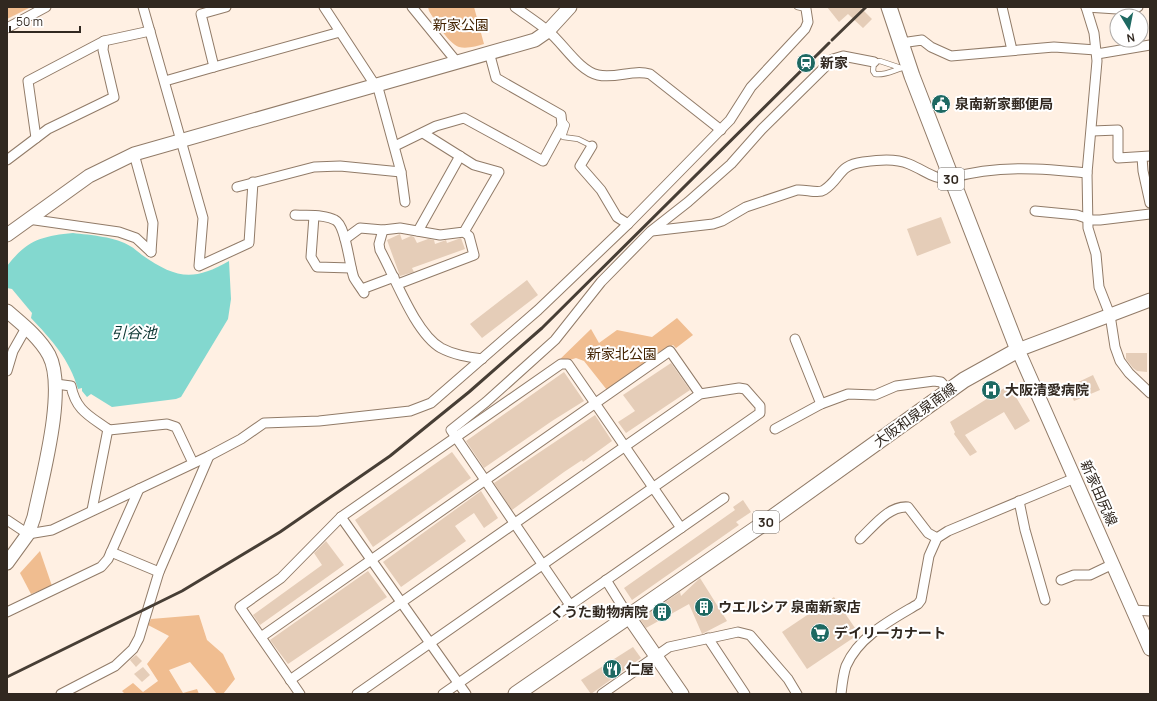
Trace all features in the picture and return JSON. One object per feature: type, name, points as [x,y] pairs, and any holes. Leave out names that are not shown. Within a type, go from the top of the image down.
[{"type":"main road","name":"30","points":[[889,7],[902,43],[905,67],[1018,350]]},
{"type":"main road","name":"大阪和泉泉南線","points":[[516,694],[773,517],[949,391],[984,368],[1018,350]]},
{"type":"street","points":[[7,28],[46,7]]},
{"type":"street","points":[[143,7],[203,218],[199,266],[248,243],[253,182]]},
{"type":"street","points":[[214,67],[201,14],[226,7]]},
{"type":"street","points":[[324,7],[376,84],[395,146],[401,172],[405,202]]},
{"type":"street","points":[[412,7],[456,61]]},
{"type":"street","points":[[515,7],[548,31],[586,70],[597,75],[608,76],[642,72],[650,74],[721,130]]},
{"type":"street","points":[[7,235],[89,176],[134,154],[456,61],[535,40],[548,31],[570,7]]},
{"type":"street","points":[[1002,7],[1009,30],[1012,50]]},
{"type":"street","points":[[1138,7],[1117,9],[1086,7],[1094,34],[1097,74],[1087,173],[1087,218],[1096,254],[1098,287],[1110,315],[1115,348],[1120,361],[1150,393]]},
{"type":"street","points":[[7,520],[28,534],[52,530],[242,439],[264,423],[319,421],[410,411],[431,403],[482,359],[628,224],[721,130],[730,120],[751,87],[805,29],[808,22],[804,8]]},
{"type":"street","points":[[36,138],[28,81],[104,42],[150,31]]},
{"type":"street","points":[[165,81],[340,32]]},
{"type":"street","points":[[902,43],[922,40],[930,47],[951,56],[1012,50],[1054,48],[1096,52],[1150,45]]},
{"type":"street","points":[[7,160],[48,129],[114,97],[103,50],[104,42]]},
{"type":"street","points":[[395,146],[436,126],[464,118],[543,161],[562,126],[562,115],[496,78],[489,52]]},
{"type":"street","points":[[570,605],[451,430],[486,402],[555,340],[601,282],[651,231],[688,202],[732,164],[762,129],[833,59],[843,56],[874,62]]},
{"type":"street","points":[[1092,131],[1118,130],[1118,158],[1146,156],[1143,171],[1150,203]]},
{"type":"street","points":[[423,133],[474,165],[499,172],[464,232]]},
{"type":"street","points":[[592,146],[580,166],[601,190],[617,217],[628,224]]},
{"type":"street","points":[[28,219],[119,232],[136,238],[151,252],[153,223],[134,154]]},
{"type":"street","points":[[418,231],[460,156]]},
{"type":"street","points":[[651,231],[713,224],[722,221],[746,207],[797,190],[824,190],[848,165],[862,162],[891,160],[908,164],[938,179],[951,179],[986,170],[1010,168],[1040,168],[1087,173]]},
{"type":"street","points":[[237,187],[314,167],[340,166],[401,172]]},
{"type":"street","points":[[1035,211],[1077,215],[1100,220],[1150,214]]},
{"type":"street","points":[[295,215],[328,217],[337,221],[343,229],[351,268],[355,279],[363,291],[474,255],[468,236],[464,232]]},
{"type":"street","points":[[314,216],[311,257],[317,267],[351,268]]},
{"type":"street","points":[[345,239],[360,228],[383,230],[400,228],[440,235],[464,232]]},
{"type":"street","points":[[383,230],[380,250],[422,332],[434,343],[456,354],[482,359]]},
{"type":"street","points":[[1018,350],[1150,300]]},
{"type":"street","points":[[7,310],[43,346],[50,356],[56,384],[54,411],[34,517],[28,534],[7,563]]},
{"type":"street","points":[[7,371],[13,350],[26,328]]},
{"type":"street","points":[[795,339],[821,404]]},
{"type":"street","name":"新家田尻線","points":[[1018,350],[1150,650]]},
{"type":"street","points":[[261,637],[670,351],[700,394]]},
{"type":"street","points":[[300,694],[240,607],[281,578],[341,518],[561,364],[568,364],[680,528]]},
{"type":"street","points":[[775,429],[821,404],[848,394],[875,394],[896,386],[934,381],[940,382],[949,391]]},
{"type":"street","points":[[56,384],[70,386],[78,407],[108,429],[167,424],[176,427],[194,463]]},
{"type":"street","points":[[290,680],[700,394],[740,388],[745,389],[760,406],[760,413],[357,694]]},
{"type":"street","points":[[92,510],[108,429]]},
{"type":"street","points":[[60,694],[116,666],[133,649],[139,638],[159,572],[208,456]]},
{"type":"street","points":[[841,694],[846,668],[852,655],[881,626],[918,604],[921,600],[929,556],[937,538],[948,531],[1074,478]]},
{"type":"street","points":[[7,612],[101,567],[111,552],[139,488]]},
{"type":"street","points":[[443,694],[724,498]]},
{"type":"street","points":[[1019,501],[1025,530],[1045,600]]},
{"type":"street","points":[[860,539],[891,510],[901,506],[908,507],[928,532],[937,538]]},
{"type":"street","points":[[341,518],[466,694]]},
{"type":"street","points":[[111,552],[159,572]]},
{"type":"street","points":[[1061,580],[1074,575],[1090,575],[1113,564]]},
{"type":"street","points":[[606,580],[629,617],[682,694]]},
{"type":"street","points":[[1133,610],[1150,611]]},
{"type":"street","points":[[602,694],[669,647],[738,632],[750,635],[788,678],[797,694]]},
{"type":"street","points":[[708,638],[745,694]]},
{"type":"lane","points":[[880,60],[905,67],[896,71],[875,74],[873,71],[874,62],[880,60]]},
{"type":"lane","points":[[562,119],[567,125],[563,137],[578,139],[592,146]]},
{"type":"green space","points":[[7,7],[31,7],[7,19]]},
{"type":"green space","name":"新家公園","points":[[428,7],[474,7],[484,44],[465,48],[459,47],[450,41],[442,31]]},
{"type":"green space","name":"新家北公園","points":[[677,318],[693,335],[676,348],[673,345],[607,390],[584,361],[576,358],[554,365],[591,329],[599,343],[617,330],[652,337]]},
{"type":"green space","points":[[40,551],[52,586],[31,594],[20,573]]},
{"type":"green space","points":[[199,615],[207,640],[223,654],[235,679],[223,694],[217,694],[190,662],[169,670],[183,693],[197,689],[199,694],[125,694],[122,691],[133,683],[143,692],[158,681],[147,664],[169,636],[148,625],[151,619]]},
{"type":"water","name":"引谷池","points":[[73,233],[118,240],[132,247],[164,269],[175,273],[194,274],[205,272],[229,261],[231,299],[228,319],[181,397],[176,399],[112,407],[91,394],[87,397],[82,391],[82,388],[78,389],[75,378],[59,350],[31,318],[32,313],[12,289],[7,288],[7,266],[21,250],[44,238]]},
{"type":"building","points":[[827,7],[860,7],[872,19],[863,28],[848,14],[839,22]]},
{"type":"building","points":[[947,98],[949,107],[935,109],[934,101]]},
{"type":"building","points":[[941,217],[951,243],[917,256],[907,229]]},
{"type":"building","points":[[400,234],[402,240],[411,236],[414,237],[417,243],[428,239],[434,240],[435,244],[446,240],[447,243],[461,238],[465,249],[412,268],[414,272],[400,276],[387,240]]},
{"type":"building","points":[[527,280],[538,295],[482,338],[470,324]]},
{"type":"building","points":[[1126,353],[1147,353],[1147,372],[1137,371],[1133,368],[1126,359]]},
{"type":"building","points":[[671,363],[690,390],[626,433],[618,422],[635,411],[623,395]]},
{"type":"building","points":[[564,372],[584,401],[484,468],[466,441]]},
{"type":"building","points":[[1093,375],[1100,390],[1074,401],[1068,387]]},
{"type":"building","points":[[1009,385],[1030,421],[1015,430],[1004,412],[965,435],[977,452],[970,456],[954,434],[955,432],[950,422]]},
{"type":"building","points":[[595,415],[612,441],[583,462],[582,460],[564,472],[512,510],[494,483]]},
{"type":"building","points":[[452,452],[471,478],[373,547],[355,520]]},
{"type":"building","points":[[481,491],[498,518],[484,528],[474,513],[455,526],[466,541],[401,587],[383,562]]},
{"type":"building","points":[[743,500],[751,512],[736,522],[739,525],[632,600],[624,588],[735,510],[733,507]]},
{"type":"building","points":[[326,541],[344,565],[260,625],[253,615],[322,565],[314,553]]},
{"type":"building","points":[[368,571],[387,597],[288,664],[270,640]]},
{"type":"building","name":"ウエルシア 泉南新家店","points":[[700,578],[727,621],[702,634],[689,604],[646,628],[640,619],[680,592],[681,596]]},
{"type":"building","name":"デイリーカナート","points":[[834,597],[859,634],[807,669],[782,632]]},
{"type":"building","name":"仁屋","points":[[633,647],[641,658],[591,694],[581,680]]},
{"type":"building","points":[[136,655],[142,661],[136,667],[130,660]]},
{"type":"building","points":[[143,667],[150,675],[142,682],[134,674]]},
{"type":"railway","points":[[832,40],[866,7]]},
{"type":"railway","points":[[7,677],[182,591],[280,532],[390,456],[469,392],[542,328],[829,43]]},
{"type":"place","name":"新家","points":[[806,63]]},
{"type":"place","name":"泉南新家郵便局","points":[[941,104]]},
{"type":"place","name":"大阪清愛病院","points":[[991,390]]},
{"type":"place","name":"ウエルシア 泉南新家店","points":[[704,607]]},
{"type":"place","name":"くうた動物病院","points":[[662,612]]},
{"type":"place","name":"デイリーカナート","points":[[820,633]]},
{"type":"place","name":"仁屋","points":[[612,669]]}]
